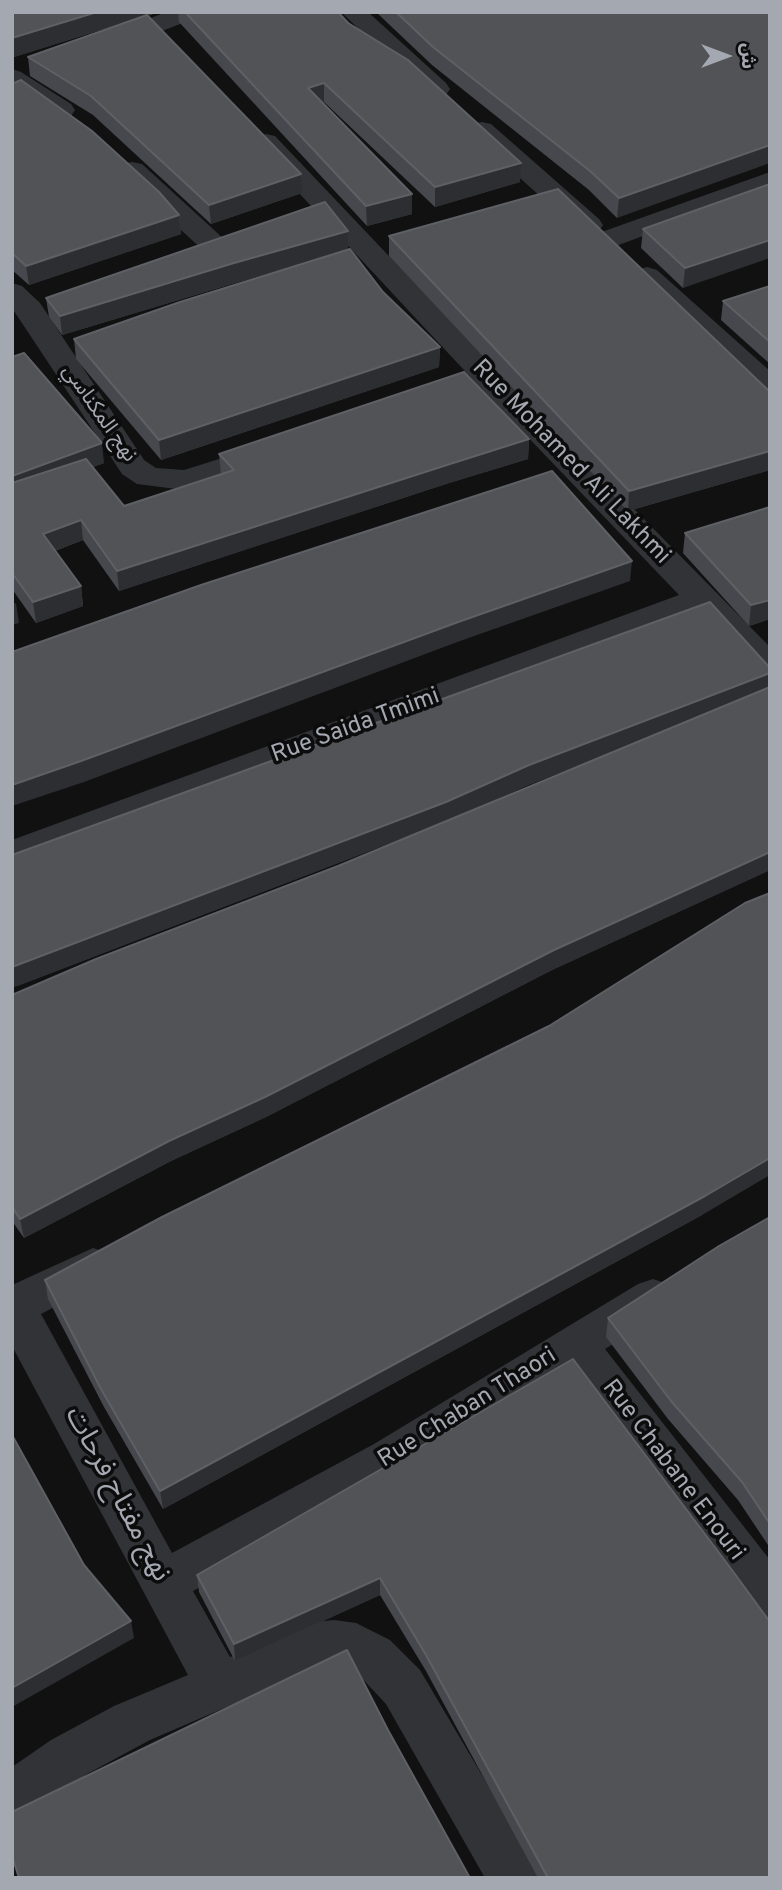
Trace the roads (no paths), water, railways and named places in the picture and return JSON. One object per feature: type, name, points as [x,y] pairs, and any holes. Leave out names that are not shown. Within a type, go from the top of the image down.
[{"type":"street","points":[[86,52],[163,35],[189,12]]},
{"type":"street","points":[[353,12],[463,113],[541,198],[606,240],[706,313],[768,383]]},
{"type":"street","points":[[13,77],[40,69]]},
{"type":"street","points":[[13,77],[80,123]]},
{"type":"street","name":"Rue Mohamed Ali Lakhmi","points":[[246,121],[316,212],[369,253],[475,383],[566,476],[652,550],[700,599],[758,639],[765,663],[766,693]]},
{"type":"street","points":[[109,149],[215,246]]},
{"type":"street","points":[[606,240],[770,180]]},
{"type":"street","name":"نهج المكناسي","points":[[33,300],[55,347],[133,467],[148,477],[164,480],[204,475],[298,442]]},
{"type":"street","points":[[652,550],[692,536]]},
{"type":"street","name":"Rue Saida Tmimi","points":[[12,854],[700,599]]},
{"type":"street","points":[[13,1305],[124,1250]]},
{"type":"street","name":"Rue Chaban Thaori","points":[[163,1582],[390,1458],[574,1343],[689,1276]]},
{"type":"street","name":"نهج مفتاح فرحات","points":[[13,1305],[220,1688]]},
{"type":"street","name":"Rue Chabane Enouri","points":[[574,1343],[770,1598]]},
{"type":"street","points":[[12,1797],[69,1757],[132,1723],[220,1688],[315,1645],[334,1643],[356,1646],[373,1656],[403,1687],[514,1878]]}]
